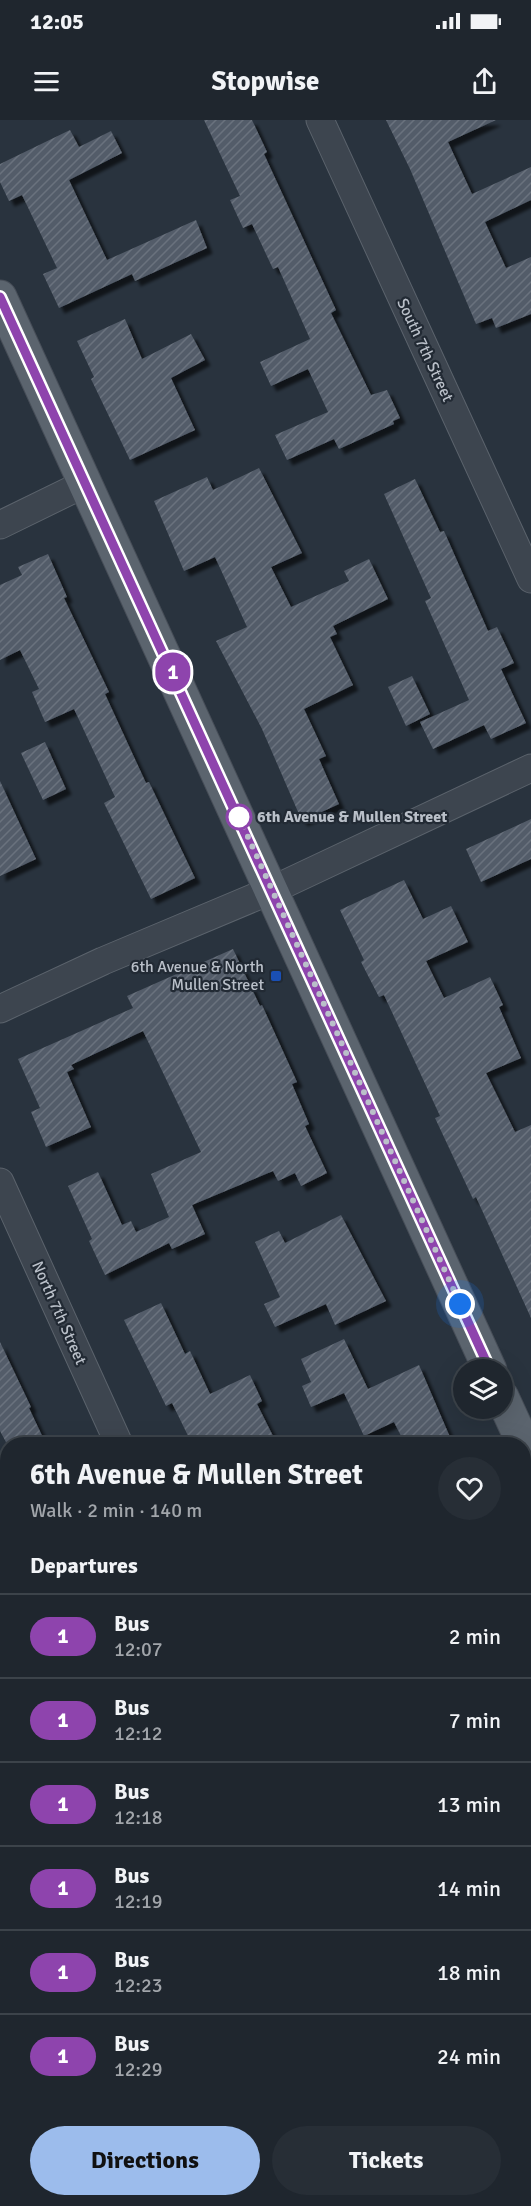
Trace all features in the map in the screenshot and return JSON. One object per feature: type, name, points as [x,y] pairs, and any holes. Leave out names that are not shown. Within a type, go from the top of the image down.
[{"type":"main road","points":[[0,297],[485,1359]]},
{"type":"main road","points":[[512,1419],[520,1437]]},
{"type":"street","name":"South 7th Street","points":[[320,120],[531,579]]},
{"type":"street","points":[[0,525],[86,483]]},
{"type":"street","points":[[0,1009],[103,961],[272,890],[531,768]]},
{"type":"street","name":"North 7th Street","points":[[0,1182],[116,1437]]},
{"type":"building","points":[[204,120],[252,120],[267,152],[264,154],[336,310],[331,313],[371,395],[387,390],[400,418],[393,421],[394,424],[339,449],[334,439],[287,460],[275,435],[328,412],[308,369],[271,386],[260,362],[310,339],[278,267],[273,269],[252,224],[243,228],[230,200],[240,196]]},
{"type":"building","points":[[386,120],[496,120],[448,142],[472,194],[531,167],[531,200],[485,222],[506,268],[531,257],[531,314],[496,328],[492,318],[476,324],[410,169]]},
{"type":"building","points":[[70,130],[79,147],[111,131],[122,153],[69,180],[107,260],[196,220],[207,248],[135,281],[132,274],[59,308],[43,274],[57,268],[22,195],[9,201],[0,182],[0,164]]},
{"type":"building","points":[[125,319],[142,359],[191,334],[205,360],[171,378],[195,430],[130,460],[91,379],[94,377],[77,341]]},
{"type":"building","points":[[259,468],[302,553],[271,567],[291,607],[349,581],[344,571],[369,559],[388,599],[333,626],[337,634],[330,637],[353,685],[304,709],[326,756],[319,759],[339,804],[302,821],[262,729],[216,641],[247,627],[215,557],[184,571],[154,501],[207,477],[213,490]]},
{"type":"building","points":[[415,479],[440,532],[444,531],[488,631],[497,627],[514,663],[501,669],[526,723],[491,739],[484,725],[433,749],[420,722],[469,700],[425,601],[431,598],[384,494]]},
{"type":"building","points":[[48,554],[67,597],[64,598],[109,692],[105,694],[146,783],[149,782],[195,878],[151,899],[104,803],[115,797],[74,709],[45,722],[32,692],[39,689],[20,650],[0,660],[0,585],[22,575],[18,567]]},
{"type":"building","points":[[412,676],[430,714],[406,726],[388,687]]},
{"type":"building","points":[[45,742],[66,789],[43,800],[21,753]]},
{"type":"building","points":[[0,781],[36,859],[0,876]]},
{"type":"building","points":[[531,819],[531,859],[481,882],[466,849]]},
{"type":"building","points":[[404,880],[423,919],[451,906],[468,942],[426,961],[444,998],[490,977],[503,1005],[499,1007],[521,1058],[486,1073],[515,1132],[531,1125],[531,1318],[476,1197],[473,1199],[435,1118],[440,1116],[384,995],[379,997],[361,962],[364,960],[340,910]]},
{"type":"building","points":[[233,949],[260,1006],[262,1005],[297,1082],[292,1084],[309,1124],[305,1126],[327,1173],[301,1186],[295,1173],[278,1181],[273,1171],[192,1205],[205,1234],[172,1249],[169,1243],[105,1275],[89,1241],[92,1239],[68,1186],[98,1172],[122,1225],[131,1221],[136,1232],[169,1217],[151,1174],[201,1152],[143,1031],[71,1065],[74,1069],[67,1072],[91,1127],[46,1147],[31,1112],[40,1108],[18,1059],[133,1008],[127,996]]},
{"type":"building","points":[[341,1215],[386,1301],[335,1325],[326,1304],[275,1327],[264,1304],[280,1297],[255,1242],[279,1231],[285,1243]]},
{"type":"building","points":[[161,1303],[185,1354],[190,1351],[210,1394],[250,1375],[262,1401],[257,1404],[274,1437],[189,1437],[172,1403],[166,1406],[124,1320]]},
{"type":"building","points":[[344,1339],[368,1389],[419,1365],[450,1437],[402,1437],[394,1422],[364,1436],[344,1393],[311,1407],[302,1386],[311,1382],[301,1359]]},
{"type":"building","points":[[0,1342],[43,1437],[3,1437],[0,1431]]},
{"type":"bus line","name":"1","points":[[0,297],[485,1359]]},
{"type":"place","name":"6th Avenue & Mullen Street","points":[[239,817]]},
{"type":"place","name":"6th Avenue & North Mullen Street","points":[[276,976]]},
{"type":"route","points":[[239,817],[460,1304]]}]
